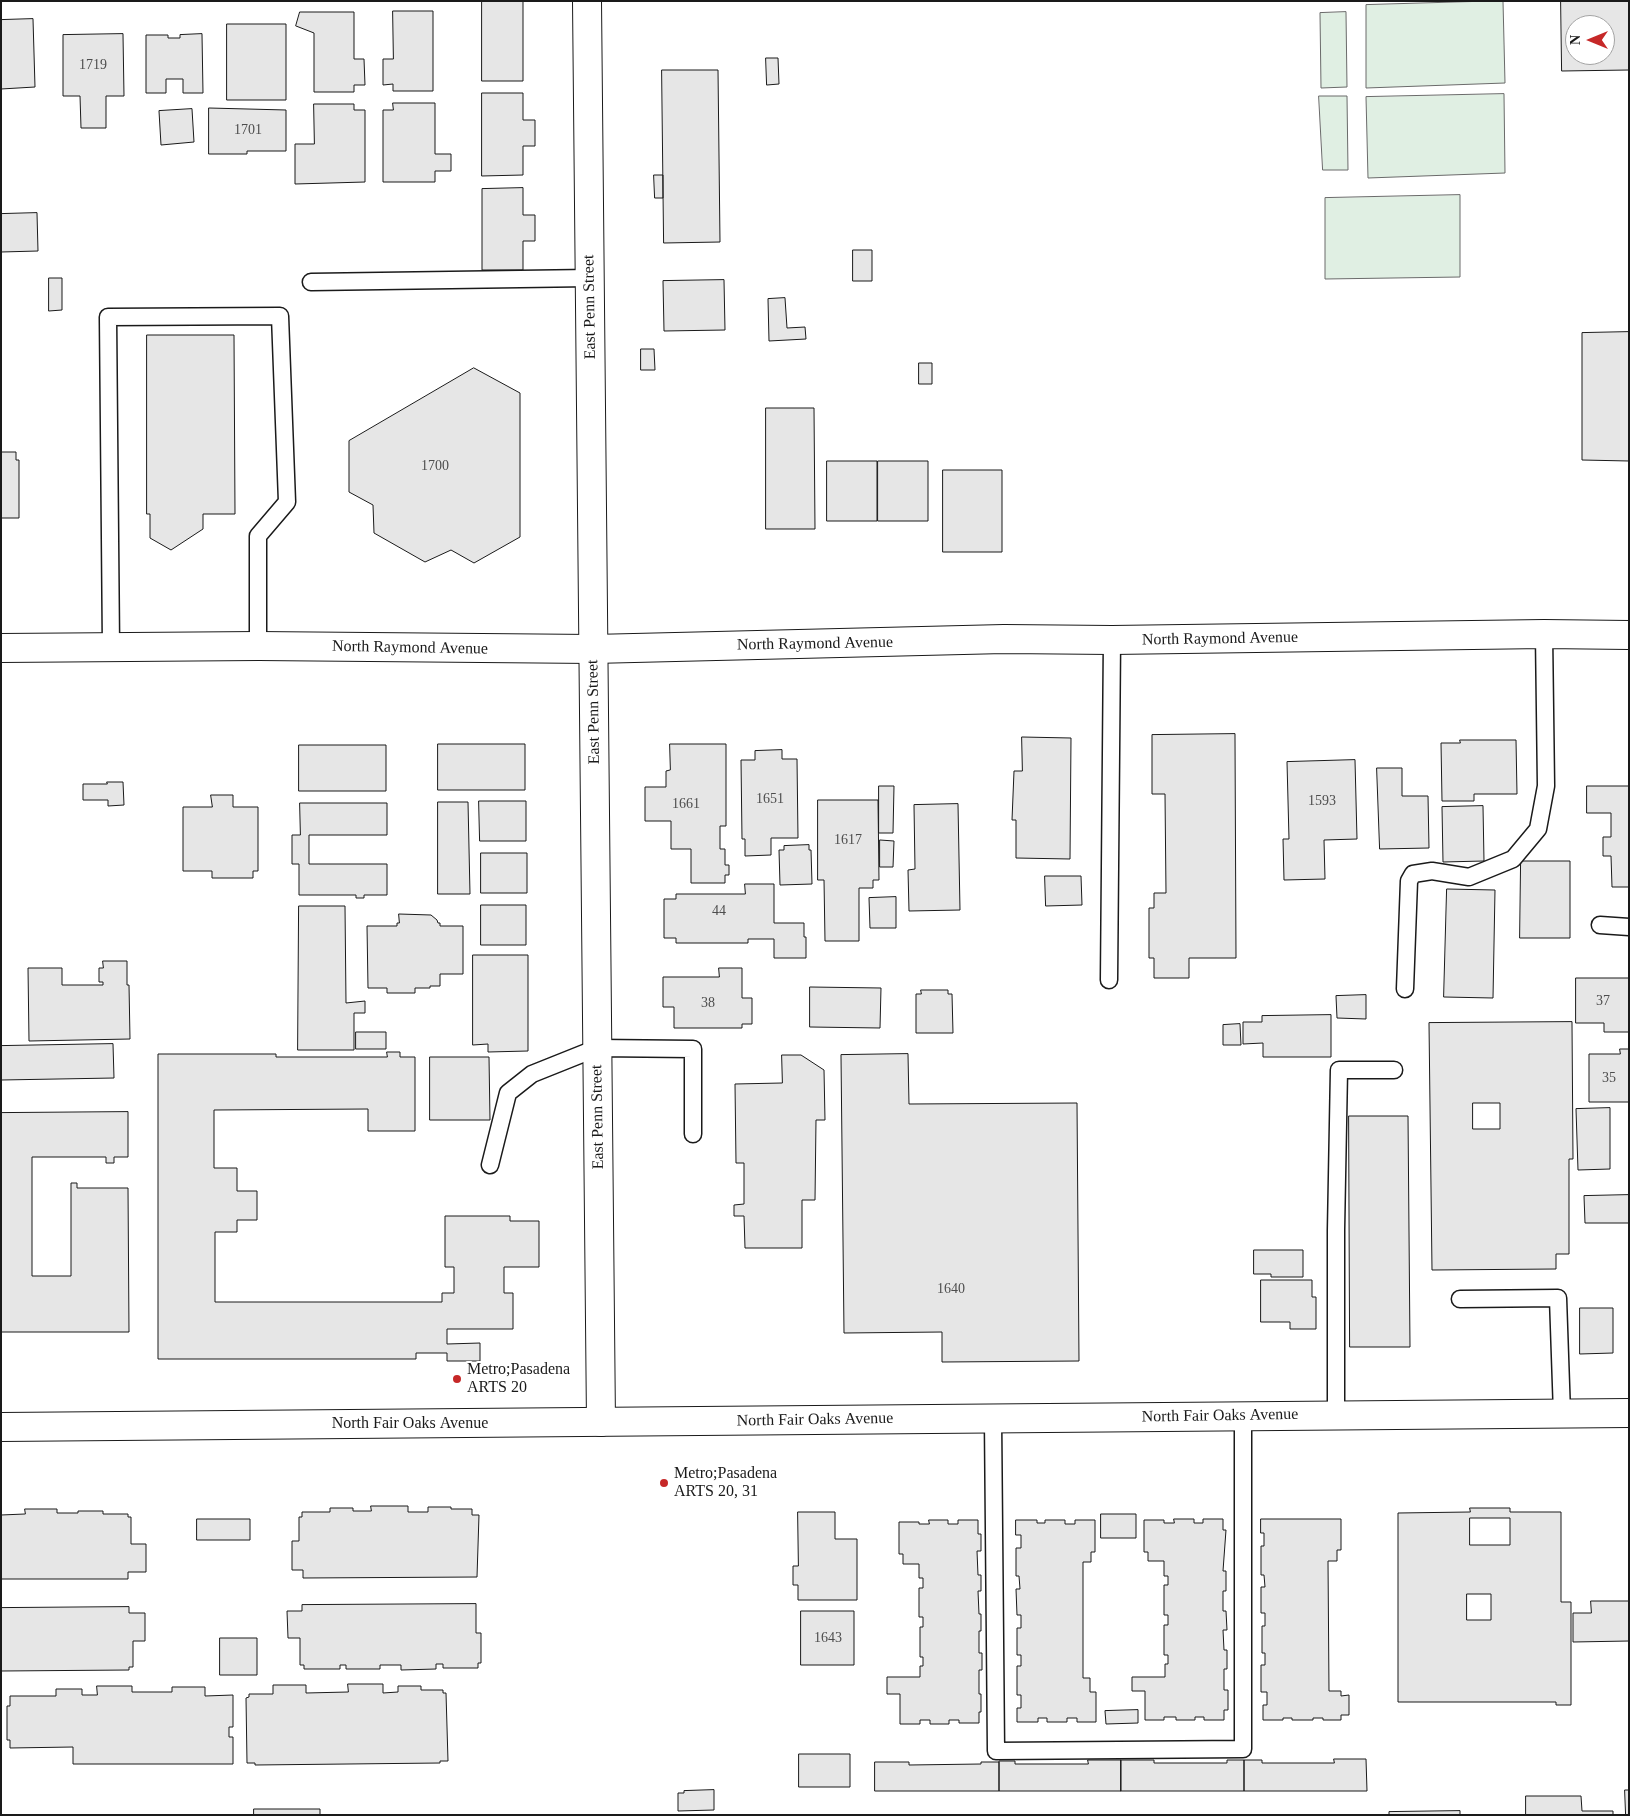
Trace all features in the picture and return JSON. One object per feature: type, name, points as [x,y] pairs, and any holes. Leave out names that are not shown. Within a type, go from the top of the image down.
[{"type":"street","name":"East Penn Street","points":[[587,1],[601,1422]]},
{"type":"street","name":"North Raymond Avenue","points":[[1,648],[258,646],[593,649],[1004,639],[1112,640],[1544,634],[1629,635]]},
{"type":"street","name":"North Fair Oaks Avenue","points":[[1,1427],[993,1419],[1336,1414],[1629,1413]]},
{"type":"lane","points":[[311,282],[590,278]]},
{"type":"lane","points":[[111,647],[108,317],[280,316],[287,502],[258,536],[258,646]]},
{"type":"lane","points":[[1406,989],[1409,881],[1413,874],[1432,871],[1469,877],[1513,859],[1538,829],[1546,786],[1544,634]]},
{"type":"lane","points":[[1109,980],[1112,640]]},
{"type":"lane","points":[[1600,925],[1629,927]]},
{"type":"lane","points":[[490,1165],[508,1093],[532,1074],[597,1048],[693,1049],[693,1134]]},
{"type":"lane","points":[[1336,1414],[1336,1230],[1339,1070],[1394,1070]]},
{"type":"lane","points":[[1460,1299],[1558,1298],[1562,1414]]},
{"type":"lane","points":[[993,1419],[996,1751],[1243,1749],[1243,1416]]},
{"type":"green space","points":[[1503,1],[1505,83],[1366,88],[1366,5]]},
{"type":"green space","points":[[1346,12],[1347,87],[1321,88],[1320,13]]},
{"type":"green space","points":[[1504,94],[1505,173],[1368,178],[1366,97]]},
{"type":"green space","points":[[1319,96],[1347,96],[1348,170],[1323,170]]},
{"type":"green space","points":[[1460,195],[1460,277],[1325,279],[1325,198]]},
{"type":"building","points":[[482,1],[523,1],[523,81],[482,81]]},
{"type":"building","points":[[1561,1],[1629,1],[1629,70],[1562,71]]},
{"type":"building","points":[[393,11],[433,11],[433,91],[393,91],[393,84],[383,85],[383,59],[393,59]]},
{"type":"building","points":[[300,12],[354,12],[354,59],[364,59],[365,85],[354,85],[354,92],[314,92],[314,33],[296,26]]},
{"type":"building","points":[[33,19],[35,87],[1,89],[1,20]]},
{"type":"building","points":[[227,24],[286,24],[286,100],[227,100]]},
{"type":"building","points":[[123,34],[124,96],[106,96],[106,128],[81,128],[80,96],[63,96],[63,35]]},
{"type":"building","points":[[202,34],[203,93],[183,93],[183,79],[166,79],[166,93],[146,93],[146,35],[168,35],[168,38],[180,38],[180,35]]},
{"type":"building","points":[[766,58],[778,58],[779,84],[767,85]]},
{"type":"building","points":[[662,70],[718,70],[720,242],[664,243]]},
{"type":"building","points":[[482,93],[523,93],[523,120],[535,120],[535,146],[523,146],[523,175],[482,176]]},
{"type":"building","points":[[393,103],[435,103],[435,154],[451,154],[451,171],[435,171],[435,182],[383,182],[383,110],[393,110]]},
{"type":"building","points":[[314,104],[354,104],[354,110],[365,110],[365,182],[295,184],[295,144],[314,144]]},
{"type":"building","points":[[209,108],[286,110],[286,151],[247,151],[247,154],[209,154]]},
{"type":"building","points":[[192,109],[194,142],[161,145],[159,111]]},
{"type":"building","points":[[654,175],[663,175],[663,198],[655,198]]},
{"type":"building","points":[[523,188],[523,215],[535,215],[535,241],[523,241],[523,270],[482,270],[482,189]]},
{"type":"building","points":[[37,213],[38,251],[1,252],[1,214]]},
{"type":"building","points":[[853,250],[872,250],[872,281],[853,281]]},
{"type":"building","points":[[49,278],[62,278],[62,310],[49,311]]},
{"type":"building","points":[[724,280],[725,330],[664,331],[663,281]]},
{"type":"building","points":[[785,298],[787,328],[805,327],[806,339],[769,341],[768,299]]},
{"type":"building","points":[[1629,332],[1629,461],[1582,460],[1582,333]]},
{"type":"building","points":[[147,335],[234,335],[235,514],[203,514],[203,529],[171,550],[150,538],[150,514],[147,514]]},
{"type":"building","points":[[641,349],[654,349],[655,370],[641,370]]},
{"type":"building","points":[[919,363],[932,363],[932,384],[919,384]]},
{"type":"building","points":[[474,368],[520,393],[520,537],[474,563],[451,550],[425,562],[374,533],[373,505],[349,492],[349,441]]},
{"type":"building","points":[[766,408],[814,408],[815,529],[766,529]]},
{"type":"building","points":[[1,452],[16,452],[16,460],[19,460],[19,518],[1,518]]},
{"type":"building","points":[[827,461],[877,461],[877,521],[827,521]]},
{"type":"building","points":[[878,461],[928,461],[928,521],[878,521]]},
{"type":"building","points":[[943,470],[1002,470],[1002,552],[943,552]]},
{"type":"building","points":[[1235,734],[1236,958],[1189,958],[1189,978],[1154,978],[1154,958],[1149,958],[1149,908],[1154,908],[1154,893],[1166,893],[1165,794],[1152,794],[1152,735]]},
{"type":"building","points":[[1022,737],[1071,738],[1070,859],[1016,858],[1016,820],[1012,820],[1014,771],[1022,771]]},
{"type":"building","points":[[1460,740],[1516,740],[1517,794],[1474,794],[1474,801],[1442,801],[1441,743],[1460,743]]},
{"type":"building","points":[[438,744],[525,744],[525,790],[438,790]]},
{"type":"building","points":[[670,744],[726,744],[726,826],[720,826],[720,849],[725,849],[725,865],[729,865],[729,875],[725,875],[725,883],[691,883],[691,849],[671,849],[671,821],[645,821],[645,787],[666,787],[666,771],[670,770]]},
{"type":"building","points":[[299,745],[386,745],[386,791],[299,791]]},
{"type":"building","points":[[782,750],[782,759],[797,759],[798,838],[771,838],[771,855],[745,856],[745,839],[742,839],[741,760],[755,760],[755,751]]},
{"type":"building","points":[[1355,760],[1357,839],[1324,840],[1325,879],[1284,880],[1283,839],[1289,839],[1287,762]]},
{"type":"building","points":[[1377,768],[1402,768],[1402,796],[1428,796],[1429,848],[1380,849]]},
{"type":"building","points":[[107,782],[123,782],[124,805],[108,806],[108,800],[83,800],[83,784],[107,784]]},
{"type":"building","points":[[879,786],[894,786],[893,833],[879,833]]},
{"type":"building","points":[[1587,786],[1629,786],[1629,887],[1612,887],[1611,856],[1603,856],[1603,837],[1611,837],[1611,813],[1587,813]]},
{"type":"building","points":[[211,795],[233,795],[233,807],[258,807],[258,871],[253,871],[253,878],[212,878],[212,871],[183,871],[183,807],[212,807]]},
{"type":"building","points":[[818,800],[878,800],[879,880],[873,880],[873,888],[859,888],[859,941],[825,941],[824,880],[818,880]]},
{"type":"building","points":[[479,801],[526,801],[526,841],[480,841]]},
{"type":"building","points":[[438,802],[468,802],[470,894],[438,894]]},
{"type":"building","points":[[300,803],[387,803],[387,835],[309,835],[309,864],[387,864],[387,895],[364,895],[364,898],[356,898],[356,895],[299,895],[299,864],[292,864],[292,835],[300,835]]},
{"type":"building","points":[[958,804],[960,910],[909,911],[908,870],[915,869],[914,805]]},
{"type":"building","points":[[1483,806],[1484,861],[1443,862],[1442,807]]},
{"type":"building","points":[[880,840],[894,841],[893,867],[880,867]]},
{"type":"building","points":[[809,845],[809,850],[811,850],[812,884],[780,885],[779,850],[784,850],[784,846]]},
{"type":"building","points":[[481,853],[527,853],[527,893],[481,893]]},
{"type":"building","points":[[1521,861],[1570,861],[1570,938],[1520,938]]},
{"type":"building","points":[[1045,876],[1081,876],[1082,905],[1046,906]]},
{"type":"building","points":[[745,884],[774,884],[774,923],[804,923],[806,958],[774,958],[774,939],[748,939],[748,943],[676,943],[676,938],[664,938],[664,899],[676,899],[676,894],[745,894]]},
{"type":"building","points":[[1447,889],[1495,890],[1493,998],[1444,997]]},
{"type":"building","points":[[896,897],[896,928],[870,928],[869,898]]},
{"type":"building","points":[[481,905],[526,905],[526,945],[481,945]]},
{"type":"building","points":[[299,906],[345,906],[346,1003],[365,1001],[365,1013],[354,1013],[354,1050],[298,1050]]},
{"type":"building","points":[[399,914],[431,915],[440,923],[440,926],[463,926],[463,974],[440,974],[440,986],[415,988],[415,993],[387,993],[387,988],[368,988],[367,926],[397,926]]},
{"type":"building","points":[[473,955],[528,955],[528,1051],[488,1052],[488,1044],[473,1045]]},
{"type":"building","points":[[103,961],[127,961],[130,1039],[29,1041],[28,968],[62,968],[62,985],[103,985],[103,982],[99,982],[99,968],[103,968]]},
{"type":"building","points":[[719,968],[742,968],[742,998],[752,998],[752,1024],[742,1024],[742,1028],[674,1028],[674,1007],[663,1007],[663,977],[719,977]]},
{"type":"building","points":[[1576,978],[1629,978],[1629,1032],[1604,1032],[1604,1023],[1576,1023]]},
{"type":"building","points":[[810,987],[881,988],[880,1028],[810,1027]]},
{"type":"building","points":[[921,990],[948,990],[948,994],[952,994],[953,1033],[916,1033],[916,994],[921,994]]},
{"type":"building","points":[[1366,995],[1366,1019],[1337,1018],[1336,996]]},
{"type":"building","points":[[1331,1015],[1331,1057],[1263,1057],[1263,1043],[1243,1044],[1243,1022],[1262,1022],[1262,1016]]},
{"type":"building","points":[[1572,1022],[1573,1159],[1569,1159],[1569,1254],[1556,1254],[1556,1269],[1432,1270],[1429,1023]],"holes":[[[1473,1103],[1500,1103],[1500,1129],[1473,1129]]]},
{"type":"building","points":[[1240,1024],[1241,1045],[1223,1045],[1223,1025]]},
{"type":"building","points":[[356,1032],[386,1032],[386,1049],[356,1049]]},
{"type":"building","points":[[113,1044],[114,1078],[1,1080],[1,1046]]},
{"type":"building","points":[[1620,1049],[1629,1049],[1629,1102],[1589,1102],[1589,1054],[1620,1054]]},
{"type":"building","points":[[387,1052],[400,1052],[400,1057],[415,1057],[415,1131],[368,1131],[368,1109],[214,1110],[214,1168],[237,1168],[237,1191],[257,1191],[257,1220],[237,1220],[237,1232],[215,1232],[215,1302],[442,1302],[442,1293],[454,1293],[454,1267],[445,1267],[445,1216],[510,1216],[510,1221],[539,1221],[539,1267],[504,1267],[504,1293],[513,1293],[513,1329],[447,1329],[447,1344],[480,1343],[480,1361],[447,1361],[447,1353],[416,1353],[416,1359],[158,1359],[158,1054],[276,1054],[276,1057],[387,1057]]},
{"type":"building","points":[[908,1054],[909,1104],[1077,1103],[1079,1361],[942,1362],[942,1332],[844,1333],[841,1055]]},
{"type":"building","points":[[782,1055],[801,1055],[824,1070],[825,1120],[816,1120],[815,1200],[802,1200],[802,1248],[745,1248],[744,1216],[734,1216],[734,1205],[744,1204],[744,1163],[736,1163],[735,1084],[782,1083]]},
{"type":"building","points":[[430,1057],[489,1057],[490,1120],[430,1120]]},
{"type":"building","points":[[1610,1108],[1610,1169],[1578,1170],[1576,1109]]},
{"type":"building","points":[[128,1112],[128,1157],[114,1157],[114,1163],[106,1163],[106,1157],[32,1157],[32,1276],[71,1276],[71,1183],[77,1183],[77,1188],[128,1188],[129,1332],[1,1332],[1,1113]]},
{"type":"building","points":[[1349,1116],[1408,1116],[1410,1347],[1350,1347]]},
{"type":"building","points":[[1629,1195],[1629,1223],[1585,1223],[1584,1196]]},
{"type":"building","points":[[1254,1250],[1303,1250],[1303,1277],[1271,1277],[1271,1274],[1254,1274]]},
{"type":"building","points":[[1261,1280],[1312,1280],[1312,1297],[1316,1297],[1316,1329],[1290,1329],[1290,1322],[1261,1322]]},
{"type":"building","points":[[1580,1308],[1613,1308],[1613,1353],[1580,1354]]},
{"type":"building","points":[[371,1506],[408,1506],[408,1512],[428,1512],[428,1507],[472,1509],[472,1515],[479,1515],[477,1577],[303,1578],[303,1570],[292,1570],[292,1541],[299,1541],[299,1517],[302,1517],[302,1512],[330,1512],[330,1508],[353,1508],[353,1511],[371,1511]]},
{"type":"building","points":[[1470,1508],[1510,1508],[1510,1512],[1561,1512],[1561,1602],[1571,1602],[1571,1705],[1556,1705],[1556,1702],[1398,1702],[1398,1513],[1470,1512]],"holes":[[[1470,1518],[1510,1518],[1510,1545],[1470,1545]],[[1467,1594],[1491,1594],[1491,1620],[1467,1620]]]},
{"type":"building","points":[[25,1509],[57,1509],[57,1513],[103,1511],[103,1514],[128,1514],[128,1517],[131,1517],[131,1544],[146,1544],[146,1572],[128,1572],[128,1579],[1,1579],[1,1515],[25,1514]]},
{"type":"building","points":[[798,1512],[835,1512],[835,1539],[857,1539],[857,1600],[798,1600],[798,1585],[793,1585],[793,1566],[798,1566]]},
{"type":"building","points":[[1101,1514],[1136,1514],[1136,1538],[1101,1538]]},
{"type":"building","points":[[197,1519],[250,1519],[250,1540],[197,1540]]},
{"type":"building","points":[[1174,1519],[1194,1519],[1194,1523],[1203,1523],[1203,1519],[1223,1519],[1223,1530],[1226,1530],[1223,1571],[1226,1571],[1226,1591],[1223,1591],[1223,1611],[1226,1611],[1227,1630],[1223,1630],[1224,1650],[1227,1650],[1227,1669],[1224,1669],[1224,1690],[1228,1690],[1228,1710],[1224,1710],[1224,1720],[1204,1720],[1204,1717],[1195,1717],[1195,1720],[1176,1720],[1176,1717],[1164,1717],[1164,1720],[1145,1720],[1145,1691],[1132,1691],[1132,1677],[1165,1677],[1165,1664],[1168,1664],[1168,1655],[1164,1655],[1164,1625],[1168,1625],[1168,1615],[1164,1615],[1164,1585],[1168,1585],[1168,1576],[1164,1576],[1164,1561],[1148,1561],[1148,1552],[1144,1552],[1144,1520],[1164,1520],[1164,1523],[1174,1523]]},
{"type":"building","points":[[1261,1519],[1341,1519],[1341,1550],[1337,1550],[1337,1561],[1328,1561],[1329,1691],[1341,1691],[1341,1696],[1349,1695],[1349,1715],[1341,1715],[1341,1720],[1313,1718],[1313,1720],[1292,1720],[1292,1718],[1283,1718],[1283,1720],[1263,1720],[1263,1705],[1267,1705],[1267,1692],[1261,1692],[1261,1665],[1265,1665],[1265,1653],[1262,1653],[1262,1626],[1265,1626],[1265,1613],[1261,1613],[1261,1587],[1265,1587],[1264,1575],[1261,1575],[1261,1546],[1264,1546],[1264,1533],[1261,1533]]},
{"type":"building","points":[[929,1520],[948,1520],[948,1524],[958,1524],[958,1520],[978,1520],[978,1534],[981,1534],[981,1551],[977,1551],[978,1575],[981,1575],[981,1591],[978,1591],[979,1614],[981,1614],[979,1653],[982,1653],[982,1670],[979,1670],[981,1712],[979,1712],[979,1723],[959,1723],[959,1720],[949,1720],[949,1724],[930,1724],[930,1720],[920,1720],[920,1724],[900,1724],[900,1694],[887,1694],[887,1677],[920,1677],[920,1666],[923,1666],[923,1657],[920,1657],[920,1627],[923,1627],[923,1617],[919,1617],[919,1588],[923,1588],[923,1578],[919,1578],[919,1564],[903,1564],[903,1554],[899,1554],[899,1522],[929,1524]]},
{"type":"building","points":[[1016,1520],[1037,1520],[1037,1523],[1045,1523],[1045,1520],[1065,1520],[1065,1524],[1075,1524],[1075,1520],[1095,1520],[1095,1552],[1091,1552],[1091,1562],[1083,1562],[1083,1678],[1090,1678],[1090,1692],[1096,1692],[1096,1722],[1077,1722],[1077,1718],[1067,1718],[1067,1722],[1047,1722],[1047,1718],[1038,1718],[1038,1722],[1017,1722],[1017,1708],[1021,1708],[1021,1695],[1017,1695],[1017,1666],[1021,1666],[1021,1655],[1017,1655],[1017,1628],[1021,1628],[1021,1615],[1017,1615],[1016,1589],[1020,1589],[1019,1576],[1016,1576],[1016,1548],[1021,1548],[1021,1535],[1016,1535]]},
{"type":"building","points":[[1591,1601],[1629,1601],[1629,1641],[1573,1642],[1573,1613],[1591,1613]]},
{"type":"building","points":[[476,1604],[476,1633],[481,1633],[481,1663],[478,1663],[478,1668],[443,1668],[443,1664],[436,1664],[436,1669],[401,1670],[401,1665],[380,1665],[380,1669],[346,1669],[346,1665],[340,1665],[340,1669],[304,1669],[304,1665],[300,1665],[300,1638],[288,1638],[287,1611],[302,1611],[302,1605]]},
{"type":"building","points":[[129,1607],[129,1613],[145,1613],[145,1641],[133,1641],[133,1667],[129,1667],[129,1670],[1,1671],[1,1608]]},
{"type":"building","points":[[801,1611],[854,1611],[854,1665],[801,1665]]},
{"type":"building","points":[[220,1638],[257,1638],[257,1675],[220,1675]]},
{"type":"building","points":[[348,1684],[383,1684],[383,1693],[398,1692],[398,1686],[421,1686],[421,1690],[443,1690],[443,1693],[446,1693],[448,1761],[440,1761],[440,1763],[255,1765],[255,1763],[247,1763],[246,1698],[249,1697],[249,1694],[273,1694],[273,1685],[306,1685],[306,1693],[348,1692]]},
{"type":"building","points":[[97,1686],[132,1686],[132,1692],[172,1692],[172,1687],[205,1687],[205,1696],[233,1695],[233,1727],[229,1727],[229,1737],[233,1737],[233,1764],[73,1764],[73,1747],[10,1748],[10,1740],[7,1740],[7,1706],[10,1706],[10,1696],[56,1696],[56,1689],[82,1689],[82,1695],[97,1695]]},
{"type":"building","points":[[1138,1710],[1138,1723],[1106,1724],[1105,1711]]},
{"type":"building","points":[[799,1754],[850,1754],[850,1787],[799,1787]]},
{"type":"building","points":[[1334,1759],[1366,1759],[1367,1791],[1244,1791],[1244,1760],[1262,1760],[1262,1763],[1334,1763]]},
{"type":"building","points":[[1088,1760],[1121,1760],[1121,1791],[999,1791],[999,1761],[1015,1761],[1015,1764],[1088,1764]]},
{"type":"building","points":[[1121,1760],[1154,1760],[1154,1763],[1227,1763],[1227,1760],[1244,1760],[1244,1791],[1121,1791]]},
{"type":"building","points":[[875,1762],[909,1762],[909,1765],[999,1762],[999,1791],[875,1791]]},
{"type":"building","points":[[714,1790],[714,1810],[678,1811],[678,1793]]},
{"type":"building","points":[[1625,1790],[1629,1790],[1629,1815],[1626,1815]]},
{"type":"building","points":[[1526,1796],[1581,1796],[1582,1811],[1613,1811],[1613,1815],[1526,1815]]},
{"type":"building","points":[[254,1809],[320,1809],[320,1815],[254,1815]]},
{"type":"building","points":[[1460,1811],[1460,1815],[1389,1815],[1389,1812]]},
{"type":"place","name":"Metro;Pasadena ARTS 20","points":[[457,1379]]},
{"type":"place","name":"Metro;Pasadena ARTS 20, 31","points":[[664,1483]]}]
